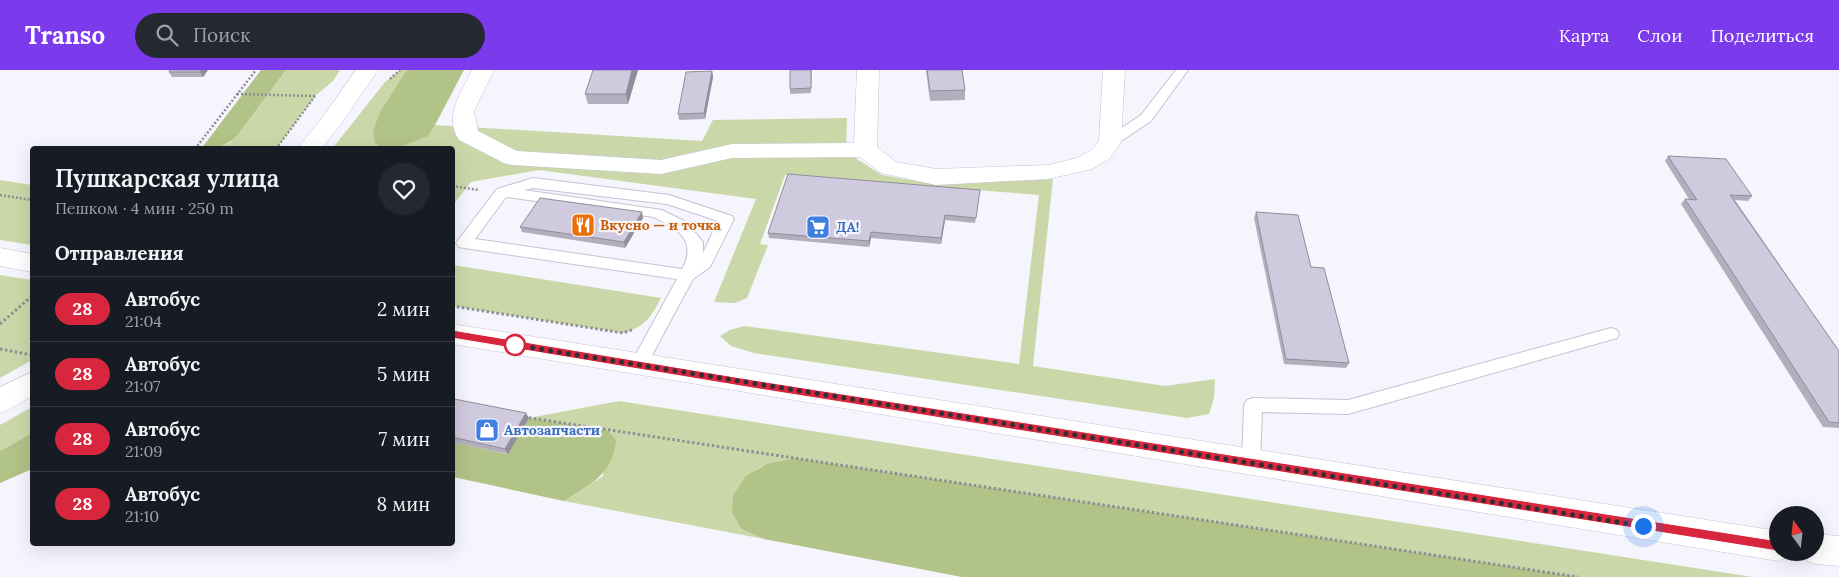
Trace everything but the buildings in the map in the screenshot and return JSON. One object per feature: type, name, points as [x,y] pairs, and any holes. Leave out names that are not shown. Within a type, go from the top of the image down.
[{"type":"main road","points":[[310,146],[333,119],[367,70]]},
{"type":"main road","points":[[483,70],[463,111],[467,135],[512,158],[662,167],[732,151],[865,150],[889,168],[936,177],[1048,172],[1084,164],[1101,154],[1110,142],[1114,70]]},
{"type":"main road","points":[[865,150],[868,70]]},
{"type":"main road","points":[[0,257],[30,263]]},
{"type":"main road","points":[[455,334],[1769,545]]},
{"type":"main road","points":[[0,401],[30,383]]},
{"type":"main road","points":[[1824,550],[1839,551]]},
{"type":"lane","points":[[1110,142],[1146,118],[1182,70]]},
{"type":"lane","points":[[533,183],[668,200],[727,219],[706,263],[687,275],[464,243],[502,192],[533,183]]},
{"type":"lane","points":[[502,192],[657,213],[682,224],[695,242],[695,260],[638,365]]},
{"type":"lane","points":[[1251,463],[1253,405],[1348,407],[1611,334]]},
{"type":"path","points":[[197,146],[256,70]]},
{"type":"path","points":[[237,94],[315,96],[278,146]]},
{"type":"path","points":[[0,195],[30,200]]},
{"type":"path","points":[[0,324],[30,298]]},
{"type":"path","points":[[455,306],[622,333],[642,324]]},
{"type":"path","points":[[0,349],[30,355]]},
{"type":"path","points":[[520,416],[1578,577]]},
{"type":"green space","points":[[261,70],[286,70],[237,136],[220,146],[203,146]]},
{"type":"green space","points":[[286,70],[340,70],[333,81],[315,96],[278,146],[222,146],[230,143]]},
{"type":"green space","points":[[400,70],[407,70],[400,83],[428,135],[435,125],[702,141],[713,120],[847,118],[846,152],[882,175],[933,184],[1053,179],[1033,366],[1165,386],[1215,379],[1214,398],[1209,414],[1187,418],[754,353],[731,346],[720,336],[730,330],[745,326],[1019,364],[1039,195],[785,175],[760,244],[768,245],[747,298],[735,303],[714,302],[756,199],[539,170],[471,182],[455,202],[455,146],[334,146],[385,82]]},
{"type":"green space","points":[[407,70],[464,70],[428,136],[400,146],[380,146],[375,143],[373,131],[380,112]]},
{"type":"green space","points":[[0,180],[30,185],[30,245],[0,240]]},
{"type":"green space","points":[[455,265],[661,298],[646,321],[637,328],[623,333],[455,306]]},
{"type":"green space","points":[[0,275],[30,280],[30,361],[0,378]]},
{"type":"green space","points":[[619,401],[1753,577],[1578,577],[794,458],[759,468],[746,478],[733,495],[741,529],[764,539],[564,501],[603,476],[607,430],[529,418]]},
{"type":"green space","points":[[30,408],[30,434],[0,451],[0,425]]},
{"type":"green space","points":[[529,418],[607,430],[616,440],[614,452],[605,470],[599,477],[564,501],[455,477],[455,442],[507,454]]},
{"type":"green space","points":[[30,434],[30,470],[0,483],[0,451]]},
{"type":"green space","points":[[794,458],[1578,577],[962,577],[764,539],[741,529],[732,512],[733,495],[746,476],[767,464]]},
{"type":"bus line","name":"28","points":[[455,335],[753,384],[1769,545]]},
{"type":"place","name":"Вкусно — и точка","points":[[583,225]]},
{"type":"place","name":"ДА!","points":[[818,227]]},
{"type":"place","name":"Автозапчасти","points":[[487,430]]},
{"type":"route","points":[[515,345],[1643,526]]}]
